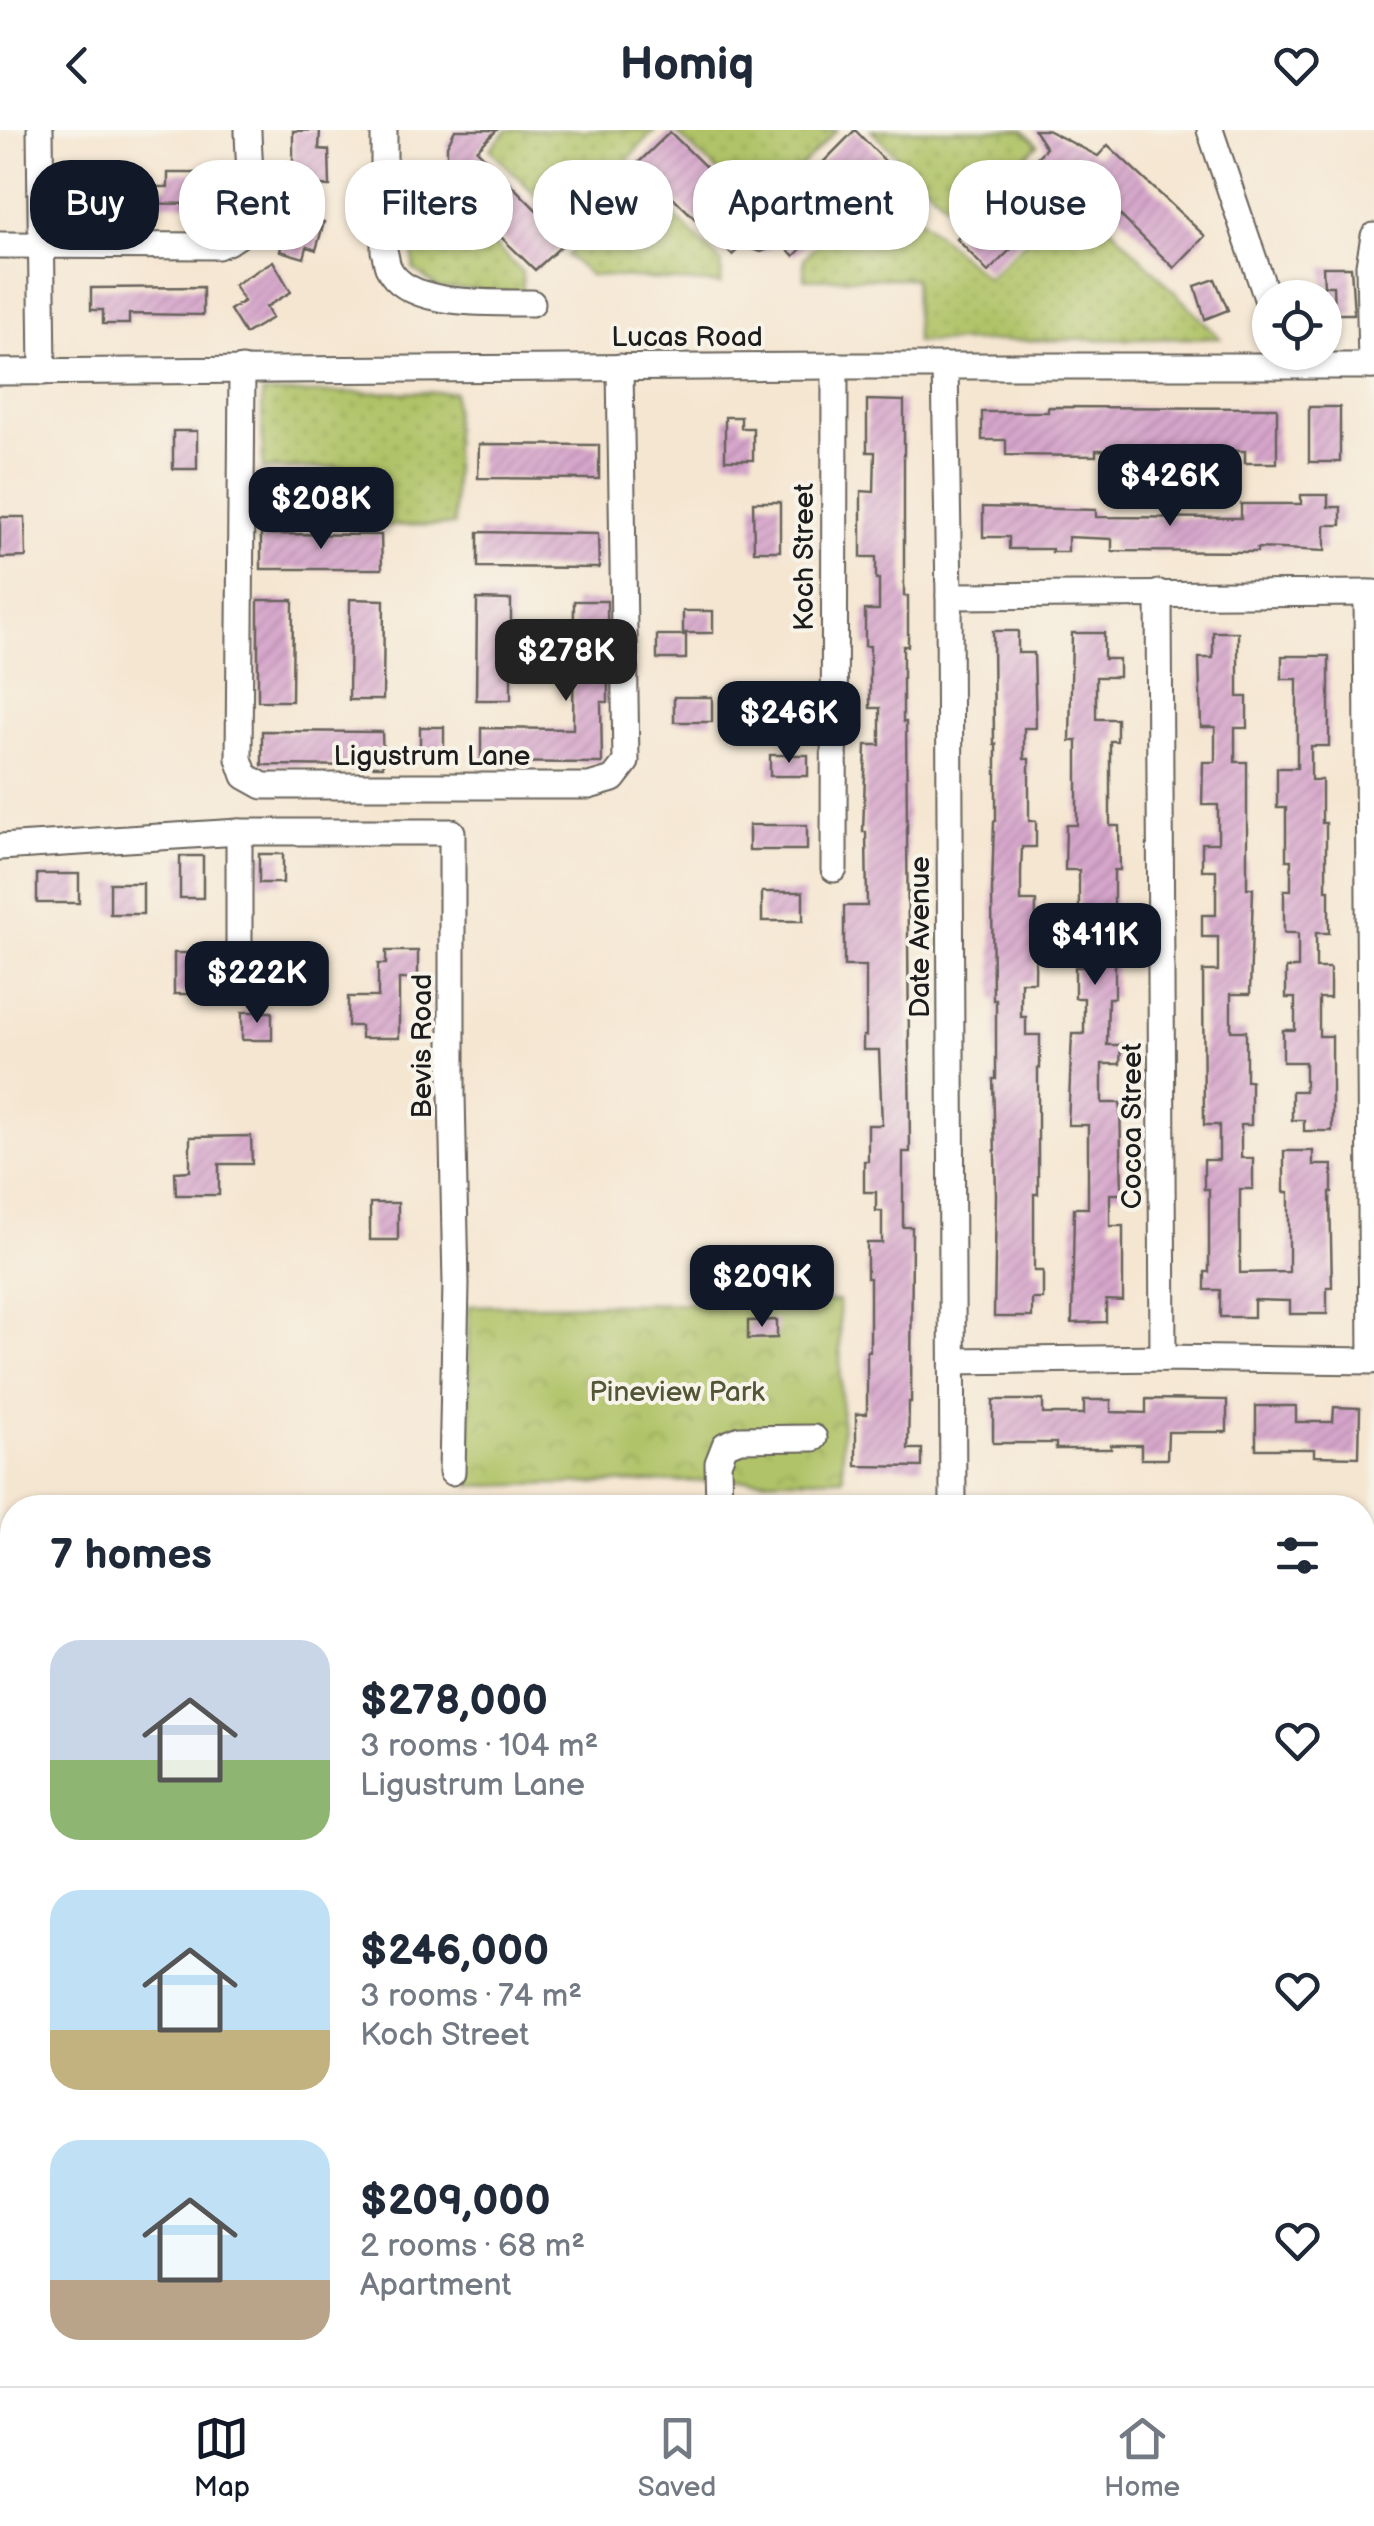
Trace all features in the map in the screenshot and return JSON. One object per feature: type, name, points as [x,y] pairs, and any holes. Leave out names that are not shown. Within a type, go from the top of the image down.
[{"type":"street","points":[[40,130],[40,160]]},
{"type":"street","points":[[159,246],[218,246],[240,234],[248,212],[248,130]]},
{"type":"street","points":[[384,130],[384,251],[388,268],[401,283],[421,294],[453,301],[532,303]]},
{"type":"street","points":[[1210,130],[1261,280]]},
{"type":"street","points":[[1372,366],[1369,265],[1374,236]]},
{"type":"street","points":[[0,245],[30,245]]},
{"type":"street","points":[[41,250],[43,372]]},
{"type":"street","name":"Lucas Road","points":[[0,372],[946,366],[1252,360]]},
{"type":"street","name":"Lucas Road","points":[[1342,364],[1372,366]]},
{"type":"street","name":"Koch Street","points":[[834,868],[835,366]]},
{"type":"street","name":"Date Avenue","points":[[946,366],[953,1495]]},
{"type":"street","name":"Ligustrum Lane","points":[[242,369],[239,759],[245,776],[262,786],[590,786],[613,779],[626,762],[620,367]]},
{"type":"street","name":"Cocoa Street","points":[[1158,593],[1164,1358]]},
{"type":"street","points":[[949,596],[1370,593],[1372,1360],[953,1361]]},
{"type":"street","points":[[239,832],[239,954]]},
{"type":"street","name":"Bevis Road","points":[[0,847],[239,832],[452,832],[456,1284],[452,1472]]},
{"type":"street","points":[[718,1495],[718,1463],[725,1445],[740,1439],[814,1438]]},
{"type":"green space","points":[[507,130],[655,130],[628,160],[533,160],[533,192],[513,172],[513,160],[501,160],[490,149]]},
{"type":"green space","points":[[673,130],[837,130],[808,160],[705,160]]},
{"type":"green space","points":[[871,130],[1023,130],[1038,145],[1022,160],[949,160],[949,208],[929,188],[929,160],[901,160]]},
{"type":"green space","points":[[673,214],[693,234],[693,250],[709,250],[722,263],[721,284],[590,275],[567,256],[573,250],[673,250]]},
{"type":"green space","points":[[929,227],[949,245],[949,250],[955,250],[987,278],[1017,250],[1121,250],[1121,238],[1220,338],[916,342],[914,278],[804,279],[804,258],[812,250],[929,250]]},
{"type":"green space","points":[[413,250],[499,250],[522,272],[523,292],[438,288],[413,269]]},
{"type":"green space","points":[[454,392],[454,525],[367,526],[366,467],[263,469],[262,393]]},
{"type":"green space","name":"Pineview Park","points":[[839,1301],[843,1478],[470,1486],[468,1306]]},
{"type":"building","points":[[320,130],[319,149],[329,150],[330,186],[325,186],[325,160],[293,160],[293,131]]},
{"type":"building","points":[[455,130],[497,130],[477,150],[487,160],[450,160],[447,146]]},
{"type":"building","points":[[855,130],[884,160],[825,160]]},
{"type":"building","points":[[1034,130],[1047,130],[1098,156],[1108,145],[1205,236],[1174,268],[1121,216],[1121,160],[1034,160],[1046,148]]},
{"type":"building","points":[[670,132],[699,160],[693,160],[693,217],[673,197],[673,160],[641,160]]},
{"type":"building","points":[[168,173],[179,173],[179,204],[159,204],[159,187],[168,187]]},
{"type":"building","points":[[513,186],[533,207],[533,250],[557,250],[535,270],[513,249]]},
{"type":"building","points":[[280,250],[306,250],[304,258]]},
{"type":"building","points":[[967,250],[1010,250],[988,272]]},
{"type":"building","points":[[273,261],[291,292],[266,307],[272,318],[245,334],[230,310],[244,301],[234,285]]},
{"type":"building","points":[[1323,267],[1351,267],[1354,314],[1342,314],[1342,280],[1324,280]]},
{"type":"building","points":[[1215,279],[1228,310],[1205,319],[1195,286]]},
{"type":"building","points":[[203,287],[203,315],[129,314],[129,324],[103,324],[103,310],[91,310],[91,288]]},
{"type":"building","points":[[867,400],[904,401],[904,596],[908,596],[908,646],[903,646],[903,722],[910,1152],[903,1152],[903,1227],[912,1227],[908,1449],[922,1449],[922,1467],[856,1466],[856,1414],[867,1414],[867,1243],[882,1243],[882,1211],[876,1211],[876,1192],[864,1192],[868,1125],[882,1125],[879,1050],[863,1050],[866,966],[844,966],[844,906],[867,906],[863,832],[866,745],[880,745],[880,708],[870,708],[870,646],[865,646],[865,610],[879,610],[879,579],[876,557],[861,557],[861,491],[874,492],[875,452],[867,452]]},
{"type":"building","points":[[1048,407],[1277,408],[1277,463],[1245,463],[1245,451],[1096,450],[1096,456],[1006,455],[1006,440],[982,440],[982,412],[1048,412]]},
{"type":"building","points":[[1309,407],[1340,407],[1340,462],[1309,462]]},
{"type":"building","points":[[725,417],[741,417],[741,428],[753,428],[753,460],[725,460]]},
{"type":"building","points":[[173,431],[197,431],[197,469],[173,469]]},
{"type":"building","points":[[479,444],[599,445],[599,479],[478,478]]},
{"type":"building","points":[[1301,495],[1328,495],[1328,507],[1341,507],[1341,525],[1325,525],[1325,551],[1112,551],[1112,539],[1068,537],[1068,552],[1052,552],[1009,549],[1009,537],[983,537],[983,507],[1096,510],[1096,517],[1241,518],[1241,504],[1301,504]]},
{"type":"building","points":[[753,502],[780,502],[780,551],[754,551]]},
{"type":"building","points":[[0,517],[25,517],[26,557],[0,558]]},
{"type":"building","points":[[478,532],[598,534],[599,568],[478,567]]},
{"type":"building","points":[[261,534],[381,535],[382,569],[261,569]]},
{"type":"building","points":[[350,599],[384,600],[383,700],[349,700]]},
{"type":"building","points":[[477,599],[511,600],[511,700],[476,700]]},
{"type":"building","points":[[258,600],[293,600],[292,701],[258,701]]},
{"type":"building","points":[[574,601],[607,601],[608,702],[601,702],[602,763],[481,762],[481,728],[573,729]]},
{"type":"building","points":[[683,611],[713,611],[713,633],[683,633]]},
{"type":"building","points":[[993,631],[1018,631],[1018,653],[1034,653],[1036,728],[1024,728],[1024,759],[1029,759],[1029,821],[1036,821],[1036,847],[1022,847],[1021,872],[1021,901],[1036,901],[1035,982],[1021,982],[1021,1017],[1026,1017],[1026,1035],[1040,1035],[1034,1271],[1043,1271],[1043,1299],[1032,1299],[1032,1317],[994,1317]]},
{"type":"building","points":[[1213,632],[1238,632],[1238,697],[1247,697],[1247,728],[1235,728],[1235,762],[1247,762],[1247,888],[1253,888],[1250,994],[1231,994],[1231,1031],[1246,1031],[1246,1081],[1251,1081],[1251,1125],[1241,1125],[1241,1158],[1253,1158],[1253,1189],[1240,1189],[1240,1273],[1289,1272],[1289,1192],[1284,1192],[1284,1151],[1313,1151],[1313,1165],[1332,1165],[1332,1287],[1327,1287],[1327,1314],[1290,1314],[1290,1301],[1254,1300],[1254,1317],[1220,1317],[1220,1290],[1205,1290],[1205,1272],[1209,1272],[1209,1189],[1204,1189],[1204,1160],[1219,1160],[1219,1125],[1204,1125],[1203,971],[1218,971],[1218,937],[1202,937],[1202,915],[1216,915],[1216,870],[1202,870],[1202,843],[1218,843],[1218,805],[1202,805],[1203,762],[1215,762],[1215,727],[1201,727],[1199,658],[1213,658]]},
{"type":"building","points":[[1072,633],[1104,633],[1104,659],[1119,659],[1119,677],[1096,677],[1096,719],[1117,719],[1117,741],[1110,741],[1110,826],[1119,826],[1120,870],[1114,870],[1114,917],[1104,917],[1104,952],[1115,952],[1115,998],[1108,998],[1107,1045],[1121,1045],[1120,1064],[1102,1064],[1102,1103],[1120,1103],[1122,1194],[1110,1194],[1110,1226],[1123,1226],[1123,1301],[1106,1300],[1106,1322],[1072,1323],[1074,1208],[1088,1208],[1088,1125],[1068,1125],[1072,1034],[1084,1034],[1084,998],[1075,998],[1075,967],[1088,967],[1088,932],[1079,932],[1079,870],[1065,870],[1066,825],[1077,825],[1077,741],[1070,741]]},
{"type":"building","points":[[657,635],[686,635],[686,659],[657,659]]},
{"type":"building","points":[[1282,656],[1329,656],[1329,746],[1311,746],[1311,780],[1322,780],[1322,823],[1326,823],[1329,933],[1316,933],[1316,968],[1330,968],[1330,998],[1319,998],[1319,1036],[1332,1036],[1332,1131],[1304,1131],[1304,1120],[1292,1120],[1292,1091],[1305,1091],[1305,1062],[1283,1062],[1283,1030],[1295,1030],[1295,998],[1286,998],[1286,968],[1298,968],[1298,933],[1284,933],[1284,890],[1291,890],[1291,860],[1286,860],[1286,808],[1277,808],[1277,768],[1297,768],[1297,679],[1282,679]]},
{"type":"building","points":[[674,697],[712,697],[712,722],[674,722]]},
{"type":"building","points":[[420,727],[444,727],[444,752],[420,752]]},
{"type":"building","points":[[262,731],[382,732],[383,766],[262,765]]},
{"type":"building","points":[[770,755],[808,755],[808,776],[770,776]]},
{"type":"building","points":[[749,825],[807,825],[807,850],[749,850]]},
{"type":"building","points":[[259,854],[283,854],[283,883],[259,883]]},
{"type":"building","points":[[180,856],[203,856],[203,898],[180,898]]},
{"type":"building","points":[[37,874],[79,874],[79,903],[37,903]]},
{"type":"building","points":[[110,883],[143,883],[143,914],[110,914]]},
{"type":"building","points":[[762,892],[803,892],[803,921],[762,921]]},
{"type":"building","points":[[386,951],[418,951],[418,979],[399,979],[399,1038],[361,1038],[361,1026],[348,1026],[348,997],[378,997],[378,964],[386,964]]},
{"type":"building","points":[[174,953],[213,953],[213,994],[174,994]]},
{"type":"building","points":[[242,1012],[272,1012],[272,1040],[242,1040]]},
{"type":"building","points":[[251,1136],[252,1164],[219,1164],[219,1195],[176,1195],[175,1172],[190,1171],[190,1137]]},
{"type":"building","points":[[370,1203],[398,1203],[398,1240],[370,1240]]},
{"type":"building","points":[[777,1320],[777,1338],[748,1339],[748,1321]]},
{"type":"building","points":[[1146,1399],[1227,1400],[1227,1432],[1168,1432],[1167,1459],[1141,1459],[1141,1445],[1056,1449],[1056,1443],[993,1443],[993,1400],[1043,1400],[1043,1414],[1084,1414],[1084,1400],[1111,1400],[1111,1412],[1146,1413]]},
{"type":"building","points":[[1256,1406],[1296,1406],[1296,1422],[1333,1422],[1334,1407],[1360,1408],[1359,1457],[1314,1456],[1314,1449],[1256,1449]]}]
